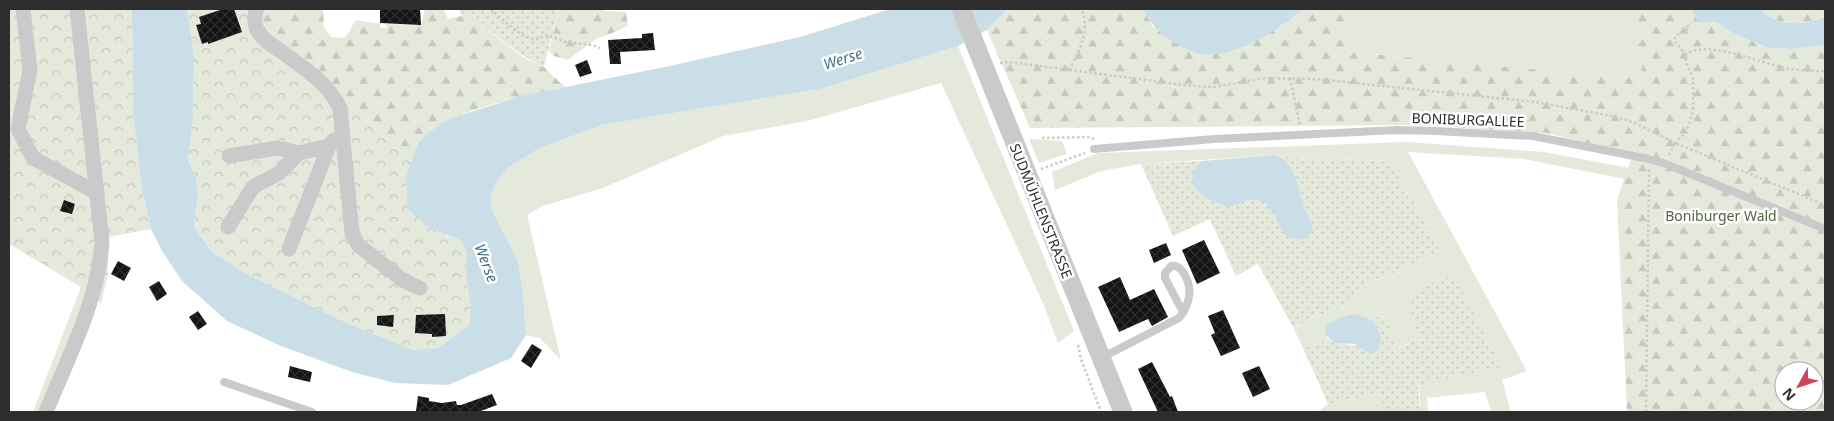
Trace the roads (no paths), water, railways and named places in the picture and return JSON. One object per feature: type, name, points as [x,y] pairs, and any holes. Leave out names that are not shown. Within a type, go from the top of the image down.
[{"type":"street","points":[[23,9],[30,70],[18,129],[33,158],[97,193]]},
{"type":"street","points":[[46,412],[94,294],[100,265],[102,242],[77,9]]},
{"type":"street","points":[[257,9],[255,13],[256,30],[267,41],[312,74],[334,96],[340,108],[352,233],[358,245],[404,281],[420,288]]},
{"type":"street","name":"SUDMÜHLENSTRASSE","points":[[960,9],[1123,412]]},
{"type":"street","points":[[289,249],[328,146],[342,129]]},
{"type":"street","points":[[229,156],[277,148],[299,153],[328,146]]},
{"type":"street","points":[[228,227],[253,187],[279,172],[299,153]]},
{"type":"lane","name":"BONIBURGALLEE","points":[[1094,149],[1214,138],[1398,130],[1525,135],[1666,164],[1825,229]]},
{"type":"lane","points":[[1101,358],[1175,322],[1183,312],[1190,294],[1188,283],[1180,268],[1175,265],[1171,266],[1164,273],[1183,312]]},
{"type":"lane","points":[[224,382],[312,412]]},
{"type":"water","name":"Werse","points":[[132,9],[187,9],[194,57],[193,116],[188,161],[196,177],[198,196],[194,226],[210,250],[243,272],[336,318],[412,350],[438,348],[468,326],[471,310],[465,267],[467,254],[464,245],[458,239],[429,228],[408,209],[406,176],[418,144],[425,135],[446,120],[521,96],[800,37],[890,9],[1008,9],[987,30],[958,46],[820,89],[602,125],[540,148],[507,168],[495,184],[491,197],[491,208],[518,261],[526,335],[511,358],[448,385],[395,383],[352,372],[281,346],[227,321],[182,281],[162,251],[151,229],[141,185],[133,111]]},
{"type":"water","points":[[1143,9],[1303,9],[1281,26],[1255,42],[1227,52],[1199,54],[1168,39],[1154,26]]},
{"type":"water","points":[[1692,9],[1760,9],[1774,19],[1791,23],[1808,22],[1825,17],[1825,45],[1792,49],[1769,48],[1733,33],[1716,22],[1698,22]]},
{"type":"water","points":[[1275,155],[1287,162],[1294,174],[1313,230],[1305,238],[1291,238],[1286,235],[1273,211],[1263,202],[1252,199],[1231,206],[1220,205],[1201,194],[1193,183],[1194,170],[1202,161]]},
{"type":"water","points":[[1355,314],[1371,320],[1380,333],[1378,347],[1371,354],[1354,344],[1335,343],[1326,335],[1325,328],[1332,322]]},
{"type":"park label","name":"Boniburger Wald","points":[[1721,216]]}]
